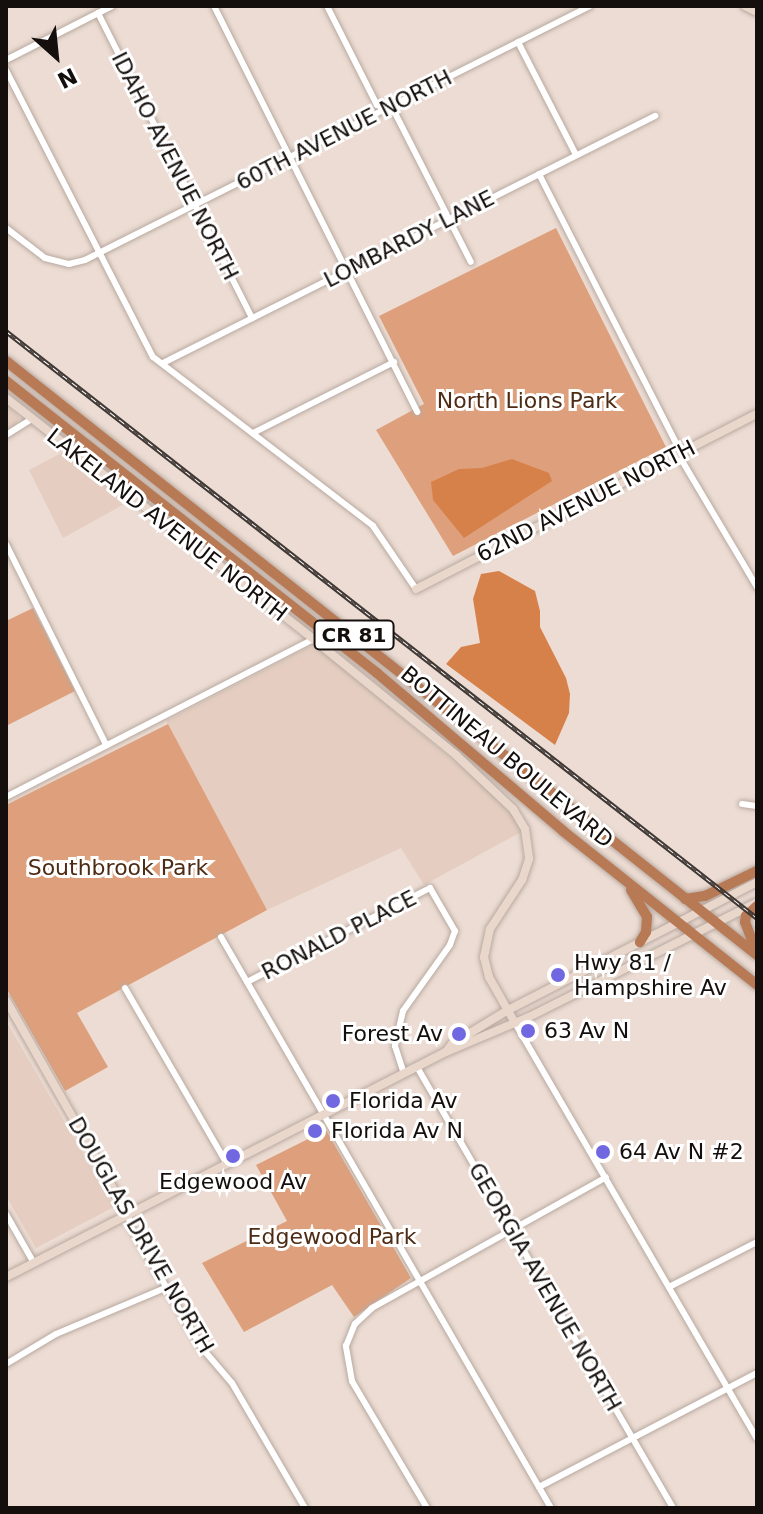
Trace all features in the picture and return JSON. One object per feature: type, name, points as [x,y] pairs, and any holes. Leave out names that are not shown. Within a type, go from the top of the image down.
[{"type":"highway","name":"BOTTINEAU BOULEVARD","points":[[6,361],[757,954]]},
{"type":"highway","name":"BOTTINEAU BOULEVARD","points":[[6,381],[377,673],[626,882],[757,985]]},
{"type":"highway","points":[[685,899],[705,896],[757,871]]},
{"type":"highway","points":[[626,882],[647,917],[646,932],[640,942]]},
{"type":"highway","points":[[757,904],[746,916],[745,922],[757,954]]},
{"type":"street","points":[[6,60],[112,6]]},
{"type":"street","points":[[214,6],[417,412]]},
{"type":"street","points":[[327,6],[377,105],[395,113],[471,262]]},
{"type":"street","name":"60TH AVENUE NORTH","points":[[6,228],[45,258],[57,262],[69,264],[98,254],[590,6]]},
{"type":"street","points":[[745,6],[757,12]]},
{"type":"street","name":"IDAHO AVENUE NORTH","points":[[98,13],[252,318]]},
{"type":"street","points":[[518,42],[576,155]]},
{"type":"street","points":[[6,70],[153,357],[373,526],[416,589]]},
{"type":"street","name":"LOMBARDY LANE","points":[[163,363],[655,116]]},
{"type":"street","points":[[539,174],[676,443],[678,454],[757,587]]},
{"type":"street","points":[[253,433],[394,362]]},
{"type":"street","name":"LAKELAND AVENUE NORTH","points":[[6,398],[456,755],[521,821],[529,849],[526,872],[493,923],[484,949],[487,971],[515,1023]]},
{"type":"street","name":"62ND AVENUE NORTH","points":[[416,589],[757,414]]},
{"type":"street","points":[[6,435],[32,419]]},
{"type":"street","points":[[6,544],[9,557],[106,745]]},
{"type":"street","points":[[6,797],[313,639]]},
{"type":"street","points":[[742,804],[757,806]]},
{"type":"street","points":[[446,1052],[452,1044],[508,1010],[757,882]]},
{"type":"street","name":"RONALD PLACE","points":[[247,982],[430,888],[455,931],[450,945],[403,1011],[395,1046],[404,1073]]},
{"type":"street","points":[[6,1277],[446,1052],[515,1023],[757,904]]},
{"type":"street","points":[[221,937],[551,1508]]},
{"type":"street","points":[[125,988],[227,1164]]},
{"type":"street","name":"DOUGLAS DRIVE NORTH","points":[[6,1000],[128,1215],[131,1227],[202,1348],[232,1383],[305,1508]]},
{"type":"street","points":[[515,1023],[757,1438]]},
{"type":"street","name":"GEORGIA AVENUE NORTH","points":[[417,1067],[673,1508]]},
{"type":"street","points":[[427,1508],[352,1381],[346,1358],[349,1335],[362,1316],[606,1177]]},
{"type":"street","points":[[6,1214],[34,1263]]},
{"type":"street","points":[[669,1287],[757,1242]]},
{"type":"street","points":[[6,1364],[56,1334],[167,1287]]},
{"type":"street","points":[[539,1487],[757,1373]]},
{"type":"shaded area","points":[[6,404],[19,417],[16,426],[6,431]]},
{"type":"shaded area","points":[[65,451],[130,501],[63,538],[29,470]]},
{"type":"shaded area","points":[[512,459],[549,473],[552,481],[464,538],[433,500],[431,482],[459,469],[482,468]]},
{"type":"shaded area","points":[[499,571],[535,591],[540,627],[566,678],[570,694],[569,713],[555,745],[446,664],[461,647],[480,643],[473,599],[481,574]]},
{"type":"shaded area","points":[[309,647],[318,648],[504,804],[523,831],[424,885],[401,848],[267,910],[166,721]]},
{"type":"shaded area","points":[[6,1021],[114,1207],[36,1248],[6,1196]]},
{"type":"green space","name":"North Lions Park","points":[[556,228],[666,447],[453,556],[376,430],[424,404],[379,316]]},
{"type":"green space","points":[[33,608],[75,691],[6,726],[6,621]]},
{"type":"green space","name":"Southbrook Park","points":[[168,724],[267,910],[77,1013],[108,1067],[65,1091],[6,988],[6,805]]},
{"type":"green space","name":"Edgewood Park","points":[[326,1130],[411,1278],[354,1317],[332,1285],[244,1332],[202,1263],[287,1221],[256,1165]]},
{"type":"railway","points":[[6,331],[757,918]]},
{"type":"place","name":"Hwy 81 / Hampshire Av","points":[[558,975]]},
{"type":"place","name":"63 Av N","points":[[528,1031]]},
{"type":"place","name":"Forest Av","points":[[459,1034]]},
{"type":"place","name":"Florida Av","points":[[333,1101]]},
{"type":"place","name":"Florida Av N","points":[[315,1131]]},
{"type":"place","name":"64 Av N #2","points":[[603,1152]]},
{"type":"place","name":"Edgewood Av","points":[[233,1156]]}]
